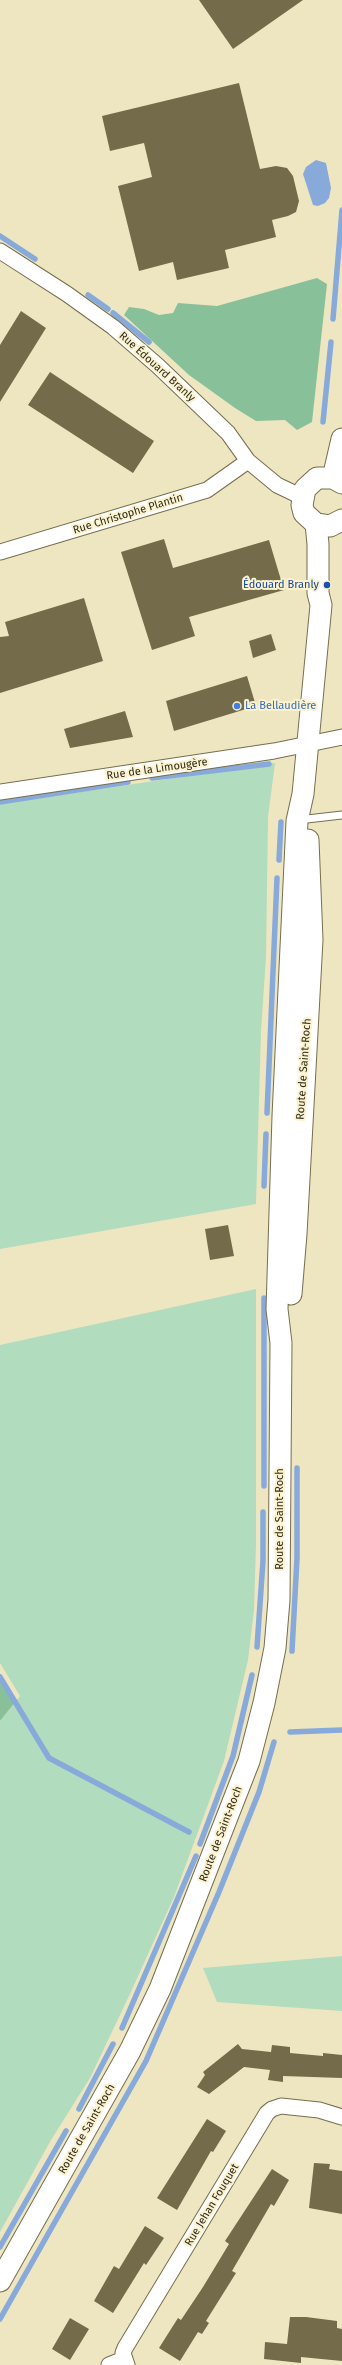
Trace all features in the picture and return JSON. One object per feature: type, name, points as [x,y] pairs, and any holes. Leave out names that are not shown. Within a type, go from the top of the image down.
[{"type":"street","name":"Rue Édouard Branly","points":[[0,251],[67,294],[113,327],[158,366],[228,433],[248,461],[277,485],[302,497]]},
{"type":"street","points":[[339,522],[330,526],[316,524],[304,513],[302,497],[310,482],[325,477],[338,480],[342,438]]},
{"type":"street","name":"Rue Christophe Plantin","points":[[0,552],[207,490],[248,461]]},
{"type":"street","name":"Route de Saint-Roch","points":[[321,606],[326,595],[339,522]]},
{"type":"street","name":"Route de Saint-Roch","points":[[0,2281],[130,2051],[160,1989],[250,1761],[275,1648],[279,1600],[281,1344],[277,1309],[284,1109],[296,828],[311,745],[321,606],[318,593],[318,544],[316,524]]},
{"type":"street","name":"Rue de la Limougère","points":[[0,792],[311,745],[342,737]]},
{"type":"street","name":"Route de Saint-Roch","points":[[281,1344],[289,1310],[296,1234],[312,940],[307,818],[303,794]]},
{"type":"street","name":"Rue Jehan Fouquet","points":[[125,2362],[125,2348],[267,2113],[272,2109],[281,2106],[319,2110],[342,2117]]},
{"type":"street","points":[[109,2365],[125,2362]]},
{"type":"lane","points":[[307,818],[342,815]]},
{"type":"green space","points":[[317,278],[327,284],[312,422],[297,430],[285,420],[256,421],[235,408],[189,375],[124,315],[129,307],[144,309],[159,315],[173,313],[178,303],[217,306]]},
{"type":"green space","points":[[275,763],[268,817],[266,957],[261,1031],[256,1204],[0,1249],[0,804]]},
{"type":"green space","points":[[256,1289],[256,1544],[254,1610],[248,1660],[224,1761],[174,1897],[129,1996],[90,2078],[51,2140],[0,2232],[0,1721],[20,1696],[0,1663],[0,1345]]},
{"type":"green space","points":[[0,1675],[16,1701],[0,1721]]},
{"type":"green space","points":[[342,1956],[342,2011],[217,2002],[203,1968]]},
{"type":"water","points":[[316,160],[326,163],[331,188],[329,198],[325,203],[318,206],[313,205],[303,174],[306,167]]},
{"type":"building","points":[[199,0],[303,0],[233,49]]},
{"type":"building","points":[[239,83],[260,169],[276,166],[287,168],[293,176],[299,201],[296,212],[288,216],[272,220],[276,237],[225,250],[229,268],[177,280],[173,262],[139,271],[118,186],[152,177],[144,143],[110,151],[102,116]]},
{"type":"building","points":[[21,311],[46,328],[0,402],[0,345]]},
{"type":"building","points":[[50,372],[154,441],[133,473],[28,405]]},
{"type":"building","points":[[164,539],[173,568],[269,540],[284,590],[189,617],[195,636],[152,650],[121,552]]},
{"type":"building","points":[[84,598],[103,661],[0,693],[0,637],[9,636],[5,622]]},
{"type":"building","points":[[271,634],[276,650],[253,658],[249,641]]},
{"type":"building","points":[[247,676],[256,706],[174,731],[166,701]]},
{"type":"building","points":[[125,711],[133,737],[70,748],[64,729]]},
{"type":"building","points":[[228,1225],[234,1256],[210,1260],[205,1229]]},
{"type":"building","points":[[238,2044],[242,2049],[271,2052],[272,2045],[290,2047],[290,2053],[323,2056],[323,2053],[342,2055],[342,2078],[283,2076],[283,2082],[268,2080],[270,2070],[244,2067],[209,2094],[197,2087],[205,2075],[203,2072]]},
{"type":"building","points":[[207,2119],[226,2131],[213,2152],[211,2151],[177,2210],[157,2198]]},
{"type":"building","points":[[314,2163],[330,2164],[329,2169],[342,2171],[342,2214],[309,2208]]},
{"type":"building","points":[[272,2169],[289,2180],[274,2206],[271,2204],[232,2271],[236,2273],[206,2321],[209,2323],[202,2334],[198,2332],[180,2361],[159,2348],[178,2318],[181,2320],[203,2287],[229,2244],[225,2241]]},
{"type":"building","points":[[145,2226],[164,2238],[146,2265],[144,2263],[113,2313],[94,2301],[114,2266],[119,2269]]},
{"type":"building","points":[[290,2317],[306,2317],[337,2321],[337,2328],[342,2329],[342,2361],[301,2357],[301,2363],[264,2359],[265,2342],[287,2344]]},
{"type":"building","points":[[70,2318],[89,2329],[70,2360],[52,2349]]},
{"type":"waterway","points":[[333,319],[342,210]]},
{"type":"waterway","points":[[0,236],[35,259]]},
{"type":"waterway","points":[[88,295],[108,309]]},
{"type":"waterway","points":[[113,313],[149,342]]},
{"type":"waterway","points":[[323,422],[331,342]]},
{"type":"waterway","points":[[152,778],[269,764]]},
{"type":"waterway","points":[[0,802],[128,782]]},
{"type":"waterway","points":[[279,860],[281,822]]},
{"type":"waterway","points":[[267,1113],[277,878]]},
{"type":"waterway","points":[[264,1186],[266,1134]]},
{"type":"waterway","points":[[264,1298],[264,1486]]},
{"type":"waterway","points":[[292,1651],[297,1558],[297,1468]]},
{"type":"waterway","points":[[257,1647],[263,1561],[263,1512]]},
{"type":"waterway","points":[[200,1844],[233,1756],[252,1675]]},
{"type":"waterway","points":[[0,1677],[49,1758],[189,1832]]},
{"type":"waterway","points":[[290,1732],[342,1730]]},
{"type":"waterway","points":[[0,2319],[146,2061],[219,1892],[259,1792],[274,1742]]},
{"type":"waterway","points":[[122,2028],[196,1856]]},
{"type":"waterway","points":[[79,2109],[113,2044]]},
{"type":"waterway","points":[[0,2247],[66,2131]]},
{"type":"place","name":"Édouard Branly","points":[[327,585]]},
{"type":"place","name":"La Bellaudière","points":[[237,706]]}]
